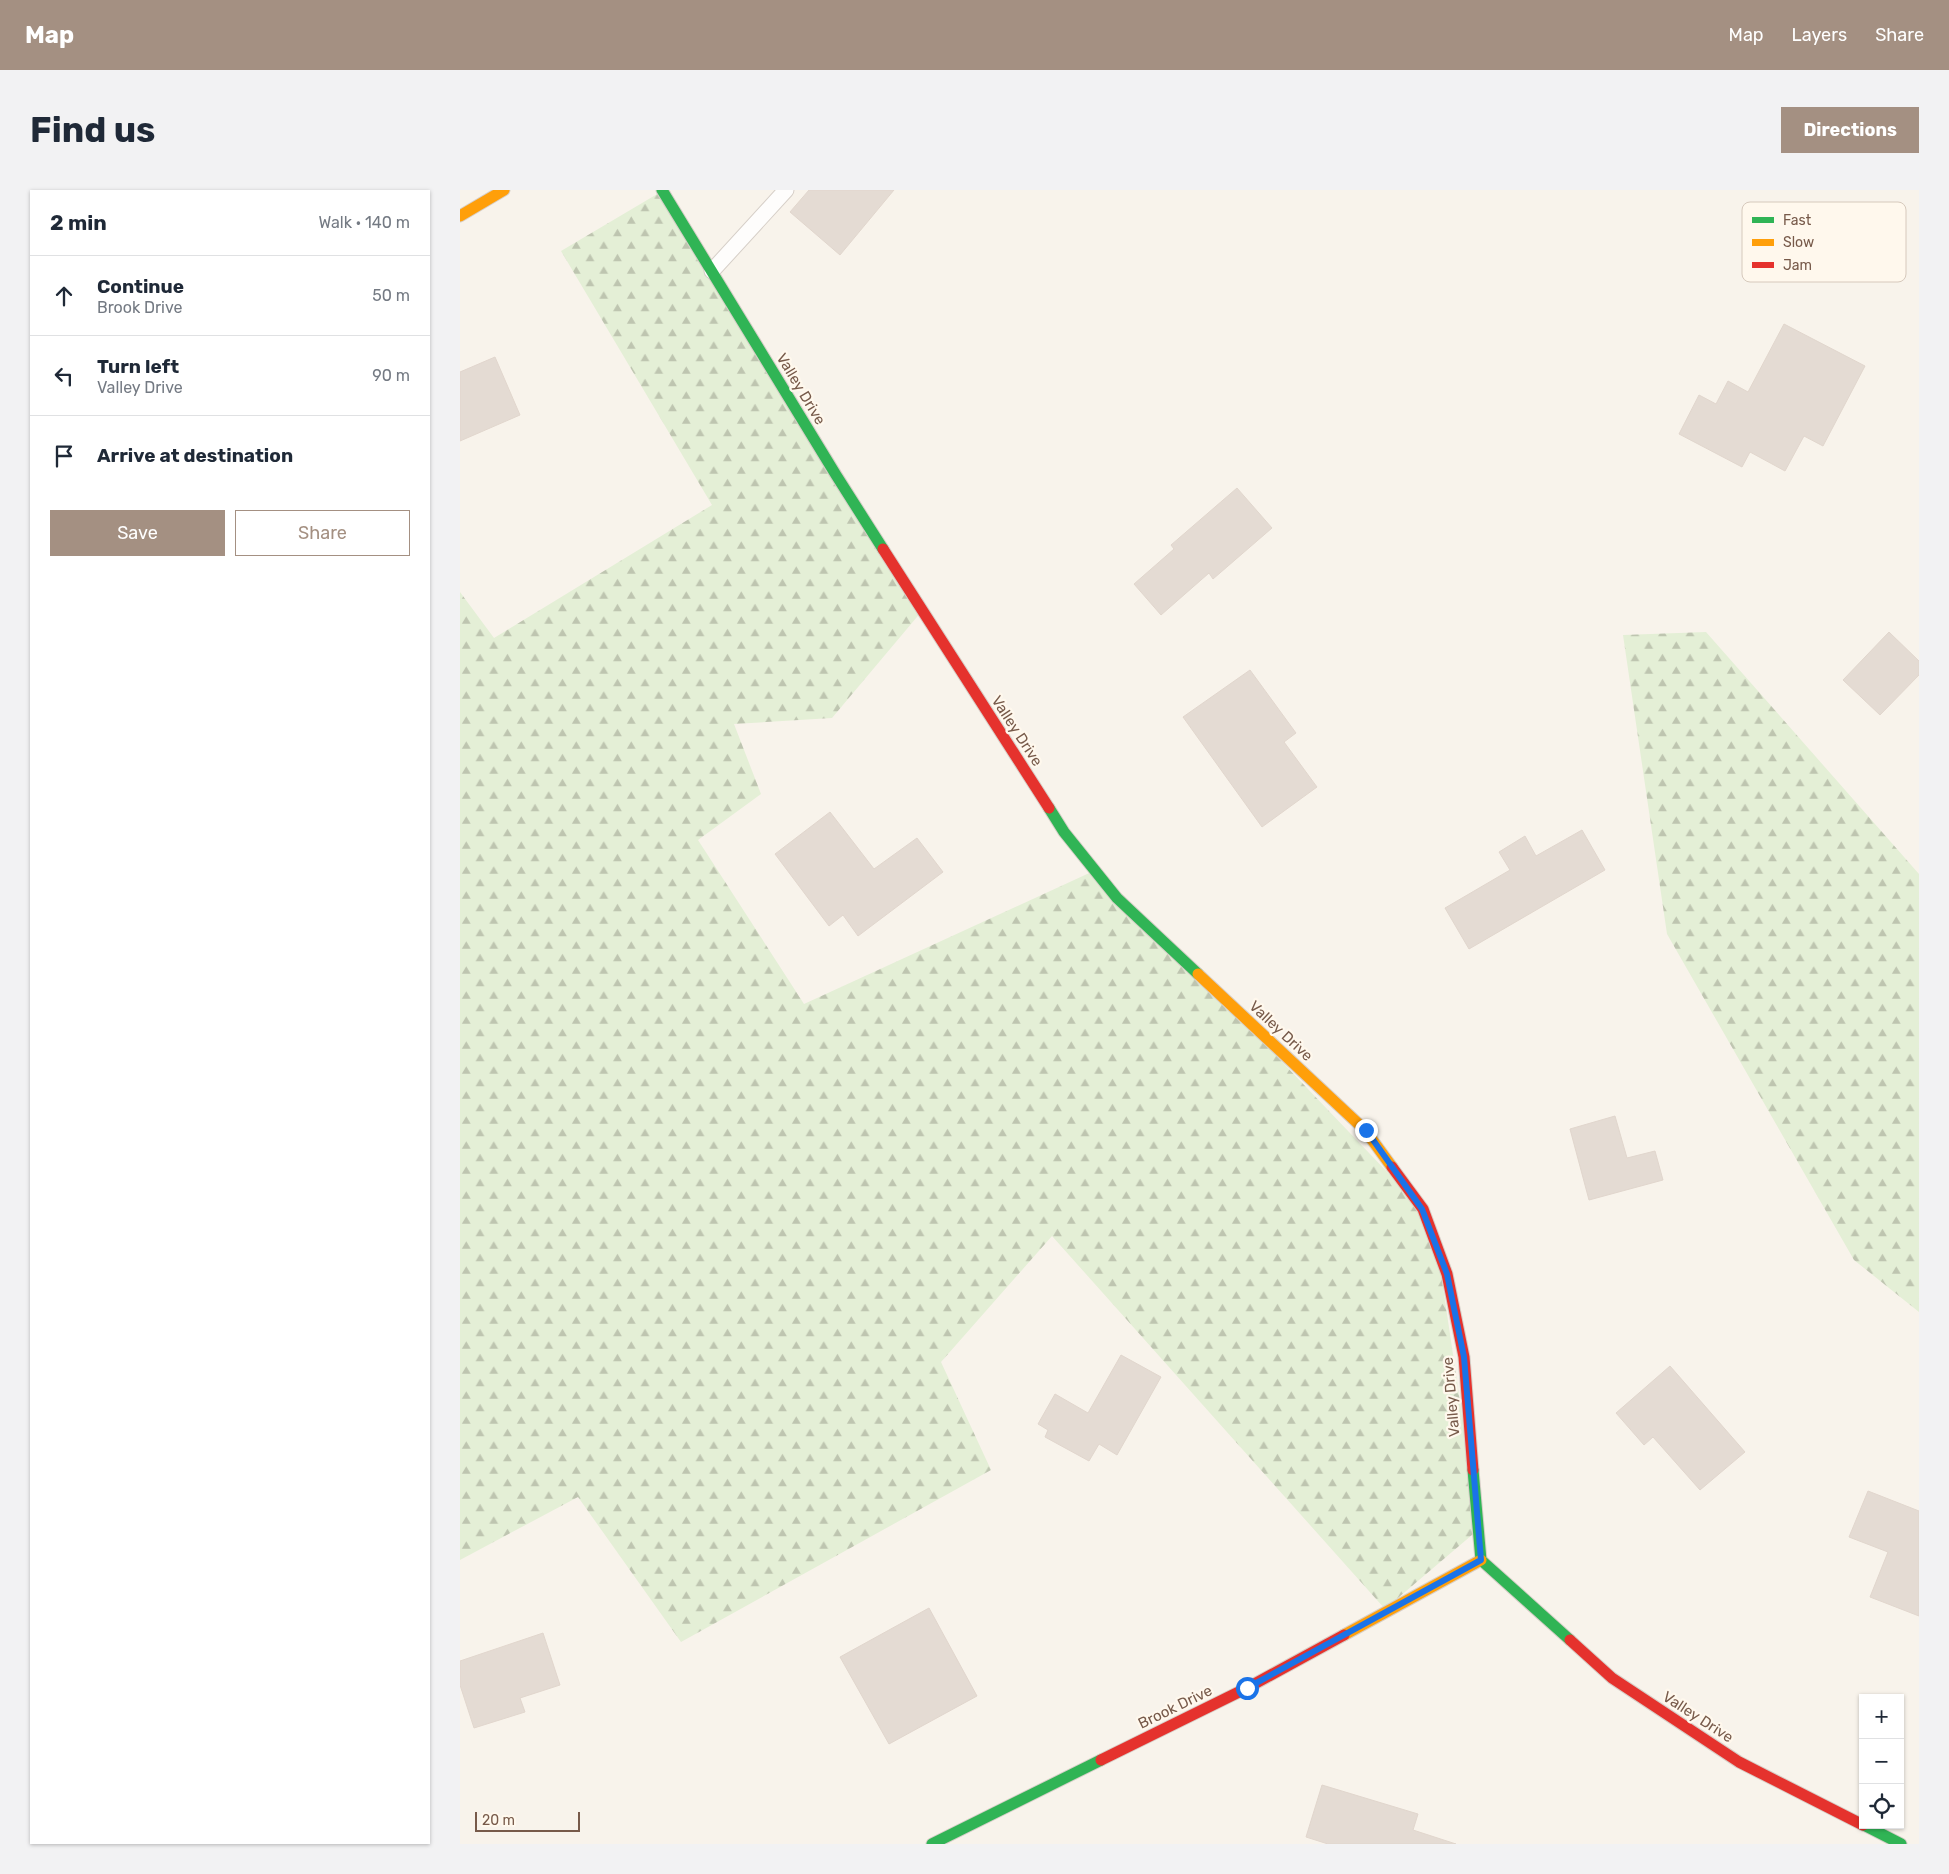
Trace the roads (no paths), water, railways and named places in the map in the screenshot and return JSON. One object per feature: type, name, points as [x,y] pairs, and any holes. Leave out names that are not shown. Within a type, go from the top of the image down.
[{"type":"street","points":[[460,216],[504,190]]},
{"type":"street","name":"Valley Drive","points":[[662,190],[842,484],[1064,832],[1117,898],[1366,1130],[1422,1209],[1447,1274],[1464,1357],[1481,1560],[1612,1678],[1739,1762],[1859,1823]]},
{"type":"street","name":"Brook Drive","points":[[932,1844],[1247,1688],[1481,1560]]},
{"type":"street","name":"Valley Drive","points":[[1871,1829],[1901,1844]]},
{"type":"lane","points":[[712,271],[786,190]]}]
